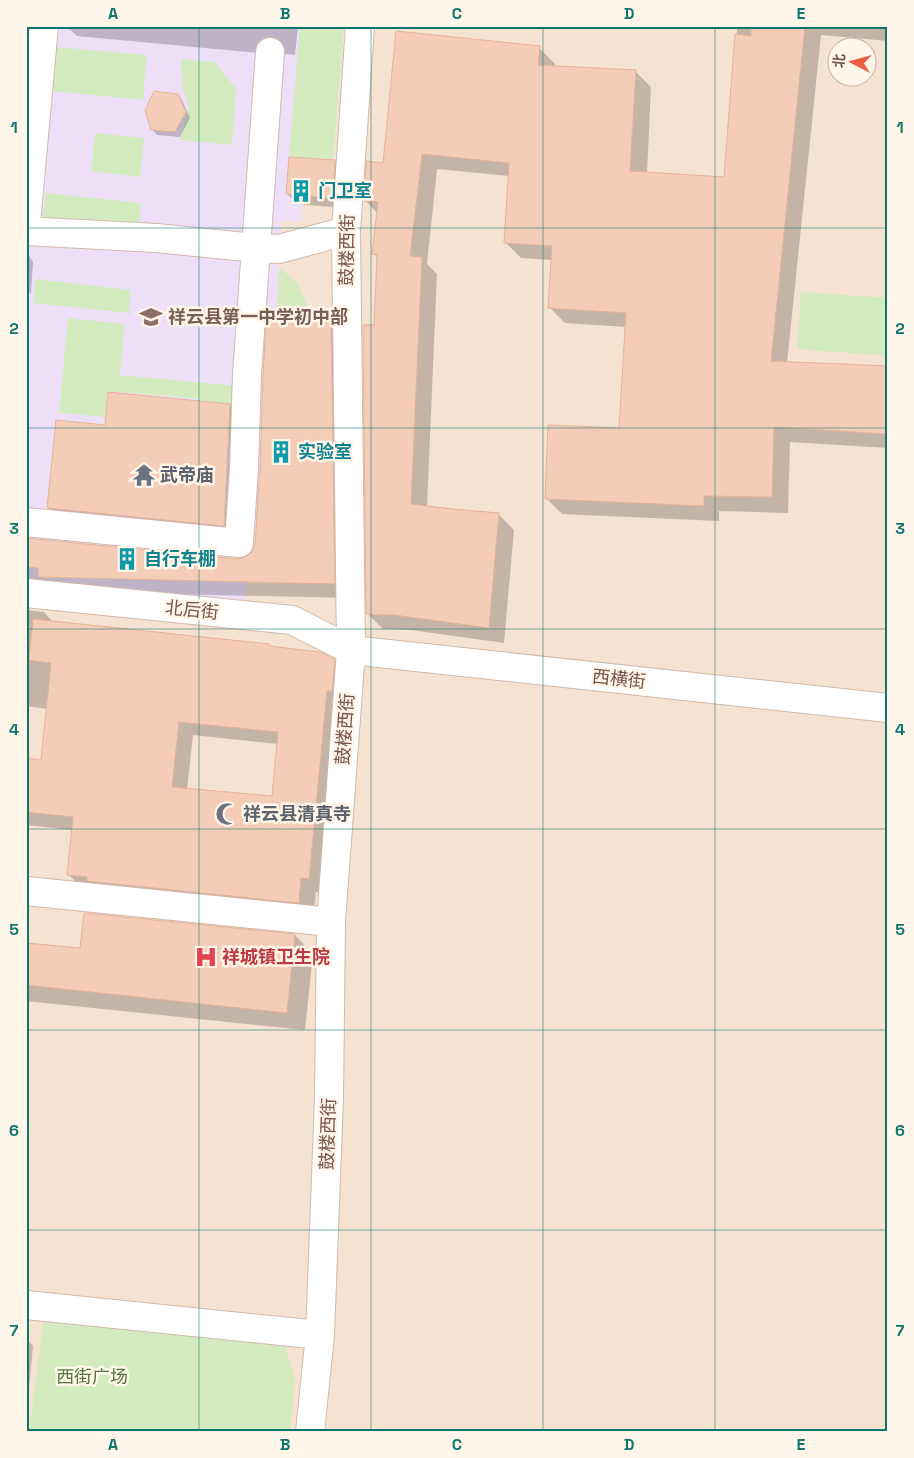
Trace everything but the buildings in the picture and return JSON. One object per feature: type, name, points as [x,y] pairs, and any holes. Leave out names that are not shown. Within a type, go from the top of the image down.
[{"type":"street","points":[[26,224],[44,26]]},
{"type":"street","name":"鼓楼西街","points":[[310,1432],[320,1335],[329,1098],[331,922],[351,650],[346,231],[360,26]]},
{"type":"street","points":[[26,522],[239,543],[247,375],[270,52]]},
{"type":"street","points":[[26,231],[156,238],[280,249],[346,231]]},
{"type":"street","name":"北后街","points":[[26,593],[292,620],[351,650]]},
{"type":"street","name":"西横街","points":[[351,650],[888,708]]},
{"type":"street","points":[[26,890],[331,922]]},
{"type":"street","points":[[26,1305],[320,1335]]},
{"type":"shaded area","points":[[26,26],[888,26],[888,1432],[26,1432]]},
{"type":"shaded area","name":"祥云县第一中学初中部","points":[[26,26],[344,26],[330,198],[303,196],[301,222],[281,221],[277,321],[315,323],[247,582],[245,603],[26,577]]},
{"type":"green space","points":[[300,26],[344,26],[333,159],[289,157]]},
{"type":"green space","points":[[56,47],[147,55],[143,100],[52,91]]},
{"type":"green space","points":[[181,59],[215,62],[236,89],[232,145],[180,140],[189,108],[183,89]]},
{"type":"green space","points":[[95,133],[144,138],[140,177],[91,171]]},
{"type":"green space","points":[[46,193],[141,203],[139,227],[43,217]]},
{"type":"green space","points":[[279,268],[296,281],[315,323],[277,321]]},
{"type":"green space","points":[[36,279],[131,290],[129,313],[33,303]]},
{"type":"green space","points":[[801,292],[888,298],[888,356],[797,349]]},
{"type":"green space","points":[[68,318],[125,324],[120,375],[238,386],[233,435],[195,431],[198,399],[108,391],[105,417],[59,413]]},
{"type":"green space","name":"西街广场","points":[[44,1317],[284,1342],[295,1378],[290,1432],[29,1432]]},
{"type":"place","name":"门卫室","points":[[301,191]]},
{"type":"place","name":"祥云县第一中学初中部","points":[[151,317]]},
{"type":"place","name":"实验室","points":[[281,452]]},
{"type":"place","name":"武帝庙","points":[[144,475]]},
{"type":"place","name":"自行车棚","points":[[127,559]]},
{"type":"place","name":"祥云县清真寺","points":[[227,814]]},
{"type":"place","name":"祥城镇卫生院","points":[[206,957]]}]
